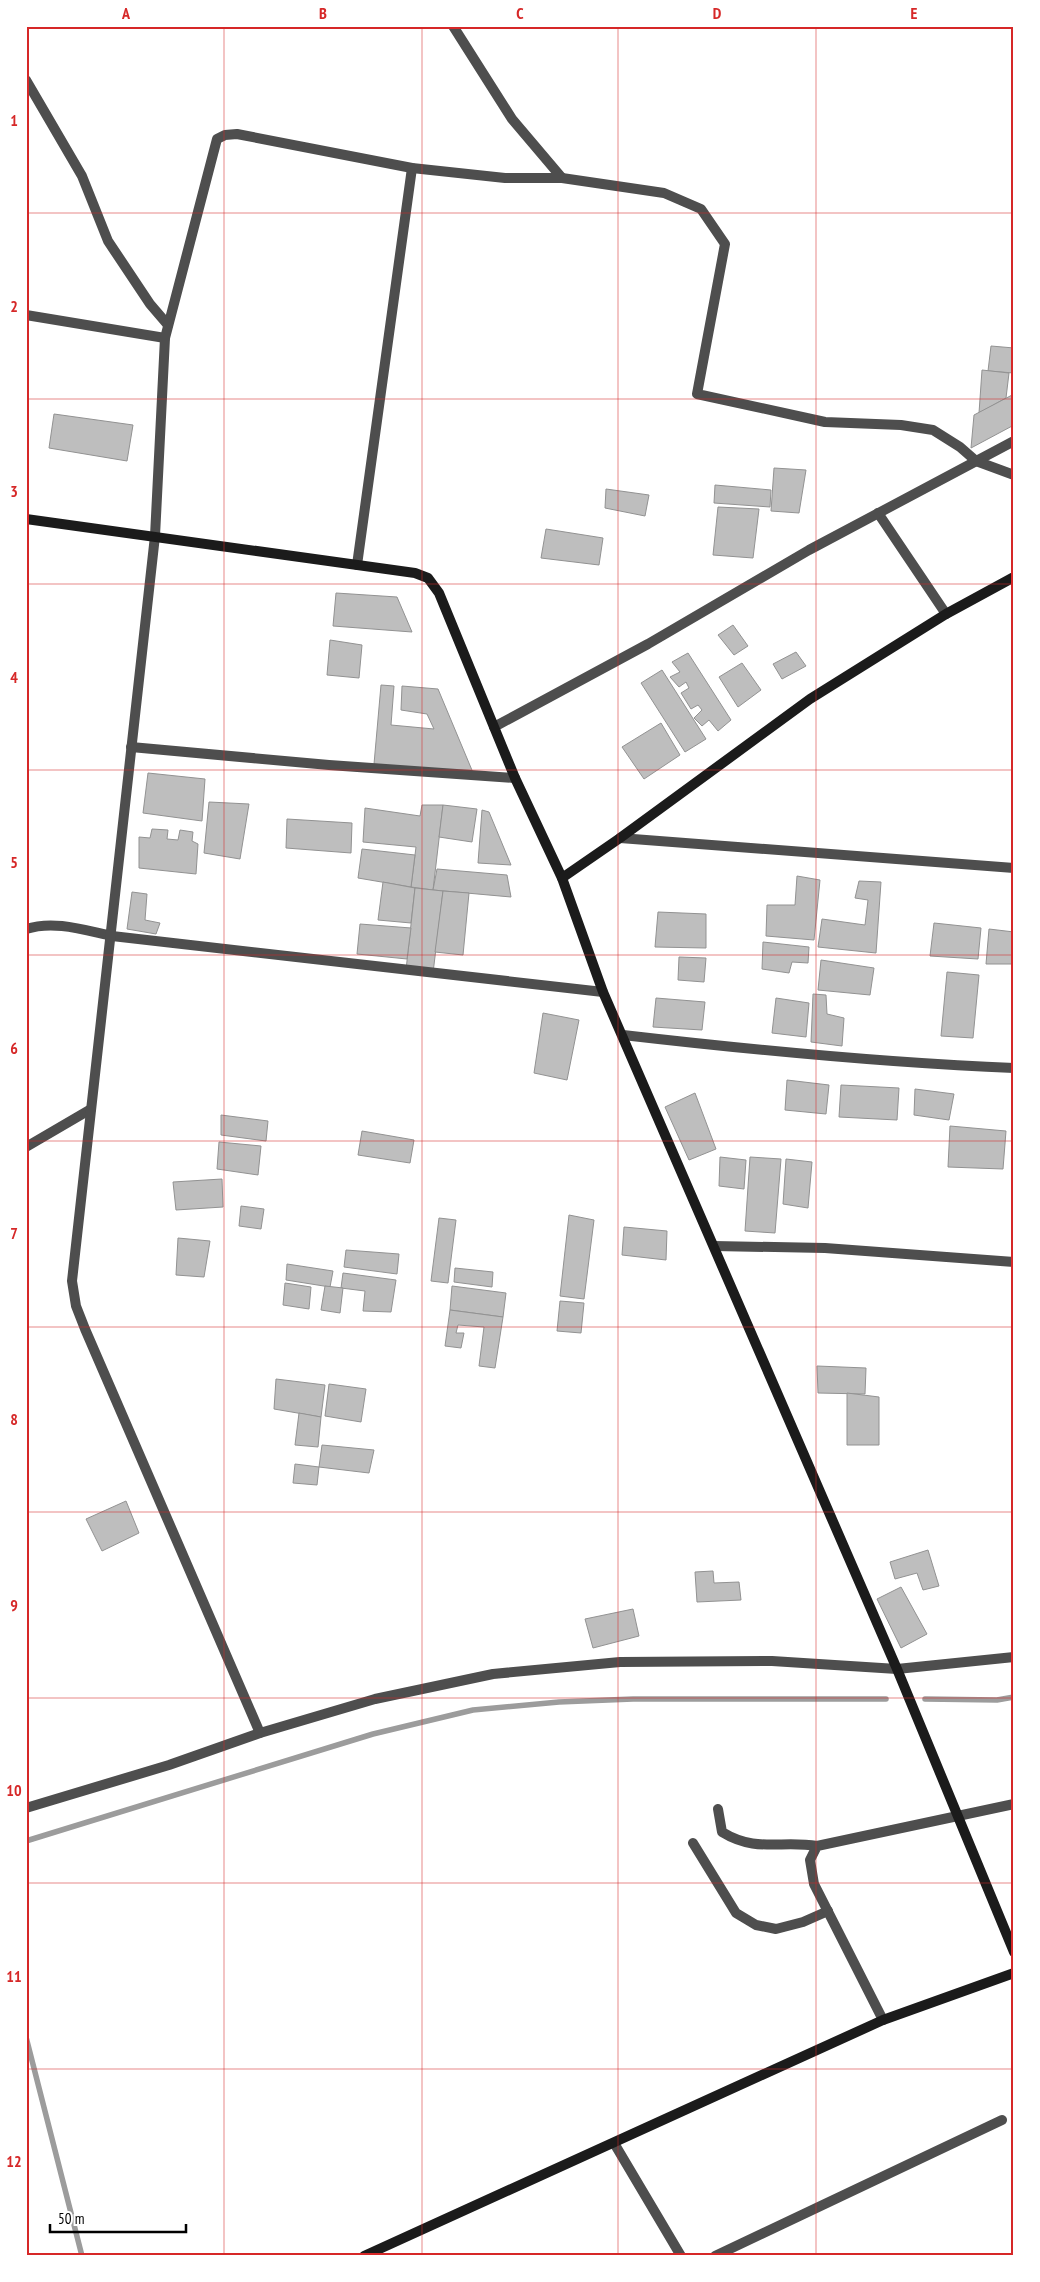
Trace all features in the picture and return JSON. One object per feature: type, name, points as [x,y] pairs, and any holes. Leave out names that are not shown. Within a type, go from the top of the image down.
[{"type":"street","points":[[453,26],[512,119],[562,178]]},
{"type":"street","points":[[26,80],[82,176],[108,241],[150,304],[168,324]]},
{"type":"street","points":[[260,1733],[76,1306],[73,1273],[155,536],[165,338],[217,139],[225,135],[237,134],[412,168],[505,178],[562,178],[664,193],[701,209],[724,244],[698,394],[825,422],[901,425],[933,430],[960,447],[976,461],[1014,475]]},
{"type":"street","points":[[357,565],[412,168]]},
{"type":"street","points":[[26,315],[165,338]]},
{"type":"street","points":[[494,727],[648,644],[809,550],[1014,441]]},
{"type":"street","points":[[878,513],[946,614]]},
{"type":"street","points":[[26,519],[415,573],[428,578],[439,593],[515,778],[562,878],[604,992],[897,1669],[1014,1952]]},
{"type":"street","points":[[562,878],[620,838],[810,699],[946,614],[1014,577]]},
{"type":"street","points":[[131,747],[329,765],[515,778]]},
{"type":"street","points":[[620,838],[1014,868]]},
{"type":"street","points":[[26,929],[42,925],[61,926],[112,936],[604,992]]},
{"type":"street","points":[[623,1035],[791,1055],[913,1064],[1014,1068]]},
{"type":"street","points":[[26,1147],[92,1109]]},
{"type":"street","points":[[714,1246],[825,1248],[1014,1262]]},
{"type":"street","points":[[26,1808],[169,1765],[260,1733],[375,1699],[502,1673],[620,1662],[772,1661],[897,1669],[1014,1657]]},
{"type":"street","points":[[718,1809],[722,1832],[736,1841],[759,1846],[799,1843],[817,1846],[959,1818],[1014,1804]]},
{"type":"street","points":[[693,1843],[736,1913],[756,1925],[776,1929],[803,1922],[828,1911]]},
{"type":"street","points":[[817,1846],[810,1860],[814,1884],[883,2020]]},
{"type":"street","points":[[364,2256],[883,2020],[1014,1973]]},
{"type":"street","points":[[715,2256],[1002,2120]]},
{"type":"street","points":[[614,2143],[681,2256]]},
{"type":"building","points":[[991,346],[1014,348],[1014,373],[988,371]]},
{"type":"building","points":[[982,370],[1009,373],[1006,398],[979,413]]},
{"type":"building","points":[[1014,394],[1014,425],[971,448],[974,415]]},
{"type":"building","points":[[54,414],[133,425],[127,461],[49,448]]},
{"type":"building","points":[[774,468],[806,470],[799,513],[771,511]]},
{"type":"building","points":[[715,485],[771,490],[770,507],[714,503]]},
{"type":"building","points":[[606,489],[649,495],[645,516],[605,508]]},
{"type":"building","points":[[718,507],[759,509],[753,558],[713,555]]},
{"type":"building","points":[[546,529],[603,538],[599,565],[541,558]]},
{"type":"building","points":[[336,593],[397,597],[412,632],[333,626]]},
{"type":"building","points":[[733,625],[748,646],[734,655],[718,635]]},
{"type":"building","points":[[330,640],[362,645],[359,678],[327,675]]},
{"type":"building","points":[[796,652],[806,666],[782,679],[773,664]]},
{"type":"building","points":[[688,653],[731,720],[718,731],[709,720],[702,726],[694,718],[702,710],[698,705],[691,709],[681,693],[689,688],[686,682],[679,687],[670,677],[680,672],[672,662]]},
{"type":"building","points":[[742,663],[761,690],[738,707],[719,677]]},
{"type":"building","points":[[662,670],[706,739],[685,752],[641,683]]},
{"type":"building","points":[[381,685],[394,686],[391,725],[434,729],[427,714],[401,710],[402,686],[438,689],[474,775],[374,764]]},
{"type":"building","points":[[661,723],[680,755],[644,779],[622,747]]},
{"type":"building","points":[[148,773],[205,779],[202,821],[143,813]]},
{"type":"building","points":[[209,802],[249,804],[240,859],[204,853]]},
{"type":"building","points":[[422,805],[443,805],[433,890],[411,887],[416,847],[363,842],[365,808],[420,816]]},
{"type":"building","points":[[443,805],[477,809],[472,842],[439,837]]},
{"type":"building","points":[[482,810],[489,812],[511,865],[478,863]]},
{"type":"building","points":[[287,819],[352,823],[351,853],[286,848]]},
{"type":"building","points":[[152,829],[168,830],[167,839],[178,840],[180,830],[193,832],[192,841],[198,844],[196,874],[139,868],[139,837],[150,838]]},
{"type":"building","points":[[362,849],[415,855],[411,887],[358,878]]},
{"type":"building","points":[[437,869],[507,875],[511,897],[433,890]]},
{"type":"building","points":[[797,876],[820,880],[814,940],[766,936],[767,905],[795,905]]},
{"type":"building","points":[[859,881],[881,882],[876,953],[818,947],[822,919],[865,925],[868,900],[855,898]]},
{"type":"building","points":[[383,882],[415,888],[411,923],[378,920]]},
{"type":"building","points":[[415,888],[443,891],[433,973],[406,970]]},
{"type":"building","points":[[443,891],[469,893],[463,955],[435,952]]},
{"type":"building","points":[[132,892],[147,894],[145,920],[160,923],[156,934],[127,929]]},
{"type":"building","points":[[658,912],[706,914],[706,948],[655,947]]},
{"type":"building","points":[[934,923],[981,928],[978,959],[930,956]]},
{"type":"building","points":[[360,924],[411,928],[407,959],[357,954]]},
{"type":"building","points":[[989,929],[1014,932],[1014,964],[986,964]]},
{"type":"building","points":[[763,942],[809,947],[808,963],[792,962],[789,973],[762,969]]},
{"type":"building","points":[[679,957],[706,958],[704,982],[678,980]]},
{"type":"building","points":[[821,960],[874,968],[870,995],[818,990]]},
{"type":"building","points":[[947,972],[979,975],[973,1038],[941,1036]]},
{"type":"building","points":[[813,994],[826,995],[827,1014],[844,1018],[842,1046],[811,1042]]},
{"type":"building","points":[[656,998],[705,1002],[702,1030],[653,1027]]},
{"type":"building","points":[[776,998],[809,1003],[806,1037],[772,1033]]},
{"type":"building","points":[[543,1013],[579,1020],[567,1080],[534,1073]]},
{"type":"building","points":[[787,1080],[829,1085],[826,1114],[785,1110]]},
{"type":"building","points":[[841,1085],[899,1088],[897,1120],[839,1117]]},
{"type":"building","points":[[915,1089],[954,1094],[949,1120],[914,1115]]},
{"type":"building","points":[[695,1093],[716,1149],[689,1160],[665,1107]]},
{"type":"building","points":[[221,1115],[268,1121],[266,1141],[221,1135]]},
{"type":"building","points":[[950,1126],[1006,1131],[1003,1169],[948,1167]]},
{"type":"building","points":[[362,1131],[414,1140],[410,1163],[358,1155]]},
{"type":"building","points":[[219,1142],[261,1146],[258,1175],[217,1169]]},
{"type":"building","points":[[720,1157],[746,1160],[744,1189],[719,1186]]},
{"type":"building","points":[[750,1157],[781,1159],[775,1233],[745,1231]]},
{"type":"building","points":[[786,1159],[812,1162],[808,1208],[783,1204]]},
{"type":"building","points":[[222,1179],[223,1207],[176,1210],[173,1182]]},
{"type":"building","points":[[241,1206],[264,1209],[261,1229],[239,1226]]},
{"type":"building","points":[[569,1215],[594,1220],[584,1299],[560,1296]]},
{"type":"building","points":[[439,1218],[456,1220],[448,1283],[431,1281]]},
{"type":"building","points":[[624,1227],[667,1231],[666,1260],[622,1255]]},
{"type":"building","points":[[178,1238],[210,1241],[204,1277],[176,1275]]},
{"type":"building","points":[[346,1250],[399,1254],[397,1274],[344,1267]]},
{"type":"building","points":[[287,1264],[333,1271],[330,1287],[286,1280]]},
{"type":"building","points":[[455,1268],[493,1272],[492,1287],[454,1282]]},
{"type":"building","points":[[343,1273],[396,1280],[391,1312],[363,1311],[365,1291],[341,1288]]},
{"type":"building","points":[[285,1283],[311,1287],[309,1309],[283,1305]]},
{"type":"building","points":[[325,1286],[343,1288],[340,1313],[321,1310]]},
{"type":"building","points":[[452,1286],[506,1293],[503,1317],[450,1310]]},
{"type":"building","points":[[560,1301],[584,1303],[581,1333],[557,1331]]},
{"type":"building","points":[[450,1310],[503,1317],[495,1368],[479,1366],[484,1327],[458,1325],[456,1333],[464,1333],[461,1348],[445,1346]]},
{"type":"building","points":[[817,1366],[866,1368],[865,1394],[818,1393]]},
{"type":"building","points":[[276,1379],[325,1385],[321,1417],[274,1409]]},
{"type":"building","points":[[329,1384],[366,1389],[361,1422],[325,1416]]},
{"type":"building","points":[[847,1393],[879,1397],[879,1445],[847,1445]]},
{"type":"building","points":[[299,1413],[321,1417],[318,1447],[295,1445]]},
{"type":"building","points":[[322,1445],[374,1450],[369,1473],[319,1467]]},
{"type":"building","points":[[295,1464],[319,1467],[317,1485],[293,1483]]},
{"type":"building","points":[[126,1501],[139,1533],[102,1551],[86,1519]]},
{"type":"building","points":[[928,1550],[939,1586],[923,1590],[917,1573],[895,1579],[890,1562]]},
{"type":"building","points":[[713,1571],[714,1583],[739,1582],[741,1600],[697,1602],[695,1572]]},
{"type":"building","points":[[901,1587],[927,1634],[901,1648],[877,1599]]},
{"type":"building","points":[[633,1609],[639,1636],[593,1648],[585,1619]]},
{"type":"waterway","points":[[925,1699],[997,1700],[1014,1697]]},
{"type":"waterway","points":[[26,1841],[373,1734],[473,1710],[559,1702],[633,1699],[886,1699]]},
{"type":"waterway","points":[[26,2037],[82,2256]]}]
